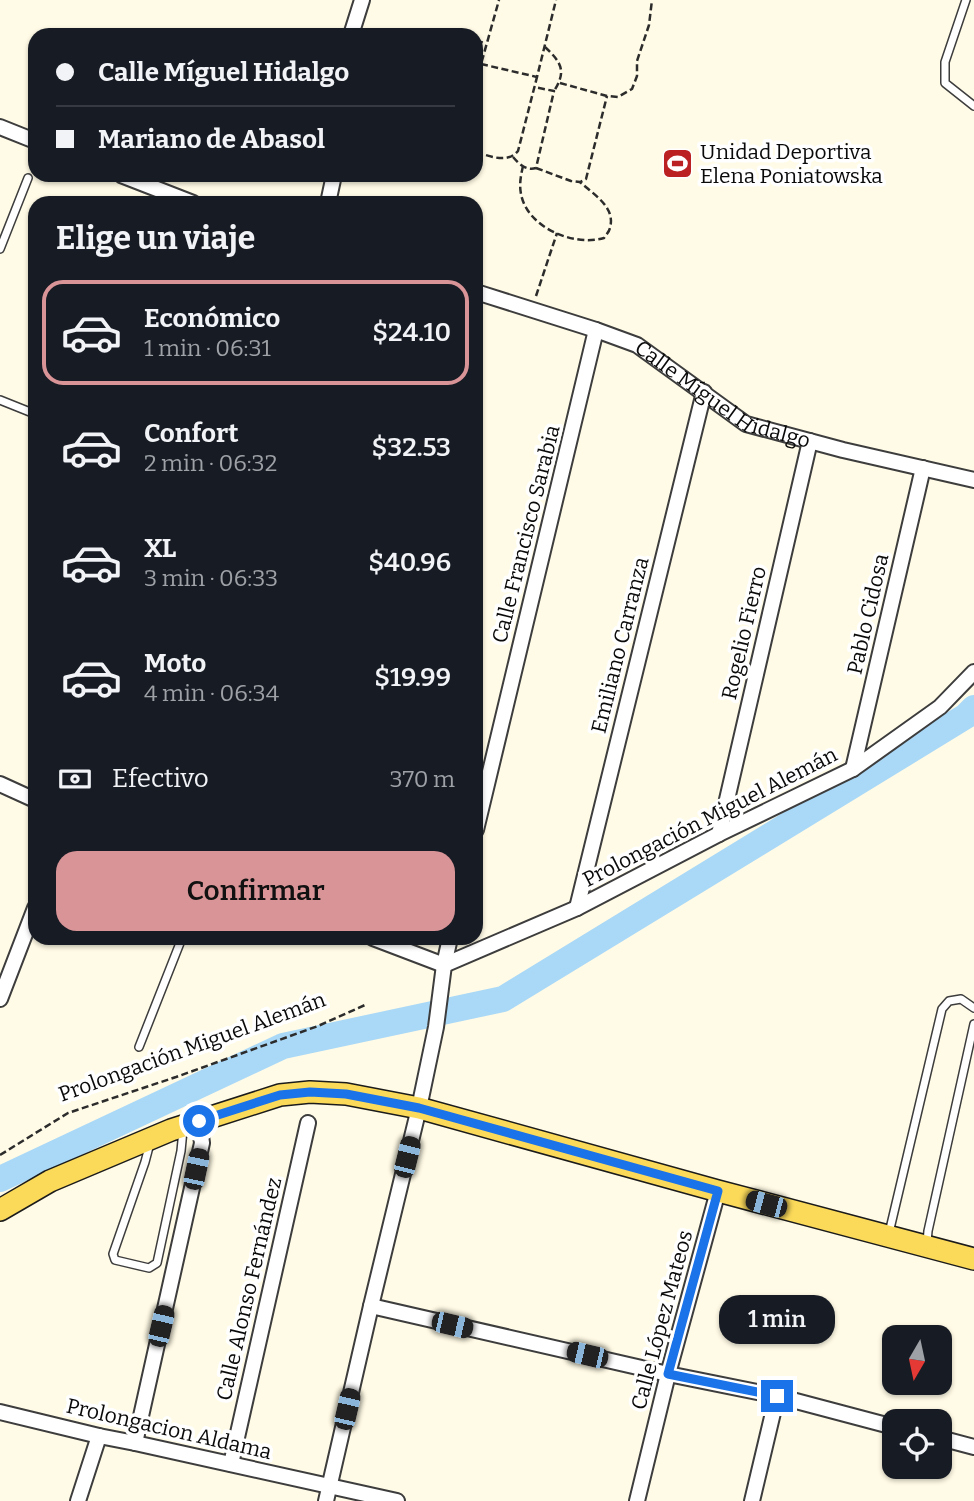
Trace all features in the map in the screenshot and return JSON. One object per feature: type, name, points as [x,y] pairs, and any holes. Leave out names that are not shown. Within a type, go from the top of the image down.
[{"type":"main road","points":[[0,1210],[50,1181],[151,1138],[280,1095],[310,1092],[346,1094],[419,1108],[974,1259]]},
{"type":"street","points":[[353,28],[362,0]]},
{"type":"street","points":[[0,127],[28,138]]},
{"type":"street","points":[[139,182],[175,196]]},
{"type":"street","name":"Calle Míguel Hidalgo","points":[[483,294],[637,345],[746,424],[974,480]]},
{"type":"street","name":"Calle Francisco Sarabia","points":[[483,801],[596,330]]},
{"type":"street","name":"Emiliano Carranza","points":[[577,908],[704,393]]},
{"type":"street","name":"Rogelio Fierro","points":[[719,834],[810,441]]},
{"type":"street","name":"Pablo Cidosa","points":[[853,769],[923,468]]},
{"type":"street","name":"Prolongación Miguel Alemán","points":[[444,965],[577,908],[719,834],[853,769],[940,707],[974,672]]},
{"type":"street","points":[[0,784],[28,797]]},
{"type":"street","points":[[0,999],[28,926]]},
{"type":"street","points":[[391,945],[444,965]]},
{"type":"street","points":[[328,1494],[419,1108],[436,1027],[448,945]]},
{"type":"street","name":"Calle Alonso Fernández","points":[[231,1464],[308,1123]]},
{"type":"street","points":[[135,1443],[202,1143],[191,1124]]},
{"type":"street","name":"Calle López Mateos","points":[[637,1501],[668,1374],[718,1191]]},
{"type":"street","points":[[371,1306],[668,1374],[777,1396],[882,1424]]},
{"type":"street","points":[[752,1501],[777,1396]]},
{"type":"street","name":"Prolongacion Aldama","points":[[0,1412],[231,1464],[328,1494],[397,1501]]},
{"type":"street","points":[[78,1501],[99,1436]]},
{"type":"street","points":[[952,1441],[974,1447]]},
{"type":"lane","points":[[966,0],[945,62],[945,83],[974,106]]},
{"type":"lane","points":[[0,248],[28,178]]},
{"type":"lane","points":[[0,400],[28,411]]},
{"type":"lane","points":[[139,1047],[179,945]]},
{"type":"lane","points":[[888,1236],[942,1009],[949,1001],[961,999],[974,1008]]},
{"type":"lane","points":[[927,1247],[928,1231],[974,1024]]},
{"type":"lane","points":[[151,1138],[113,1254],[115,1261],[149,1268],[157,1263],[181,1151],[191,1124]]},
{"type":"path","points":[[483,57],[499,0]]},
{"type":"path","points":[[483,154],[504,159],[513,157],[518,151],[556,0]]},
{"type":"path","points":[[560,83],[618,97],[632,89],[653,0]]},
{"type":"path","points":[[483,42],[487,43]]},
{"type":"path","points":[[536,168],[554,91],[560,83],[561,69],[559,61],[544,47]]},
{"type":"path","points":[[483,64],[537,77]]},
{"type":"path","points":[[534,87],[554,91]]},
{"type":"path","points":[[513,157],[531,169],[536,168],[571,181],[580,182],[586,179],[607,96]]},
{"type":"path","points":[[523,166],[520,177],[521,195],[530,213],[547,229],[572,238],[593,241],[604,238],[610,228],[609,214],[604,202],[580,182]]},
{"type":"path","points":[[531,310],[557,233]]},
{"type":"path","name":"Prolongación Miguel Alemán","points":[[0,1155],[68,1113],[318,1026],[365,1004]]},
{"type":"waterway","points":[[0,1179],[283,1046],[503,999],[966,716],[974,708]]},
{"type":"place","name":"Unidad Deportiva Elena Poniatowska","points":[[677,164]]},
{"type":"route","points":[[199,1121],[280,1095],[310,1092],[346,1094],[419,1108],[718,1191],[668,1374],[777,1396]]}]
